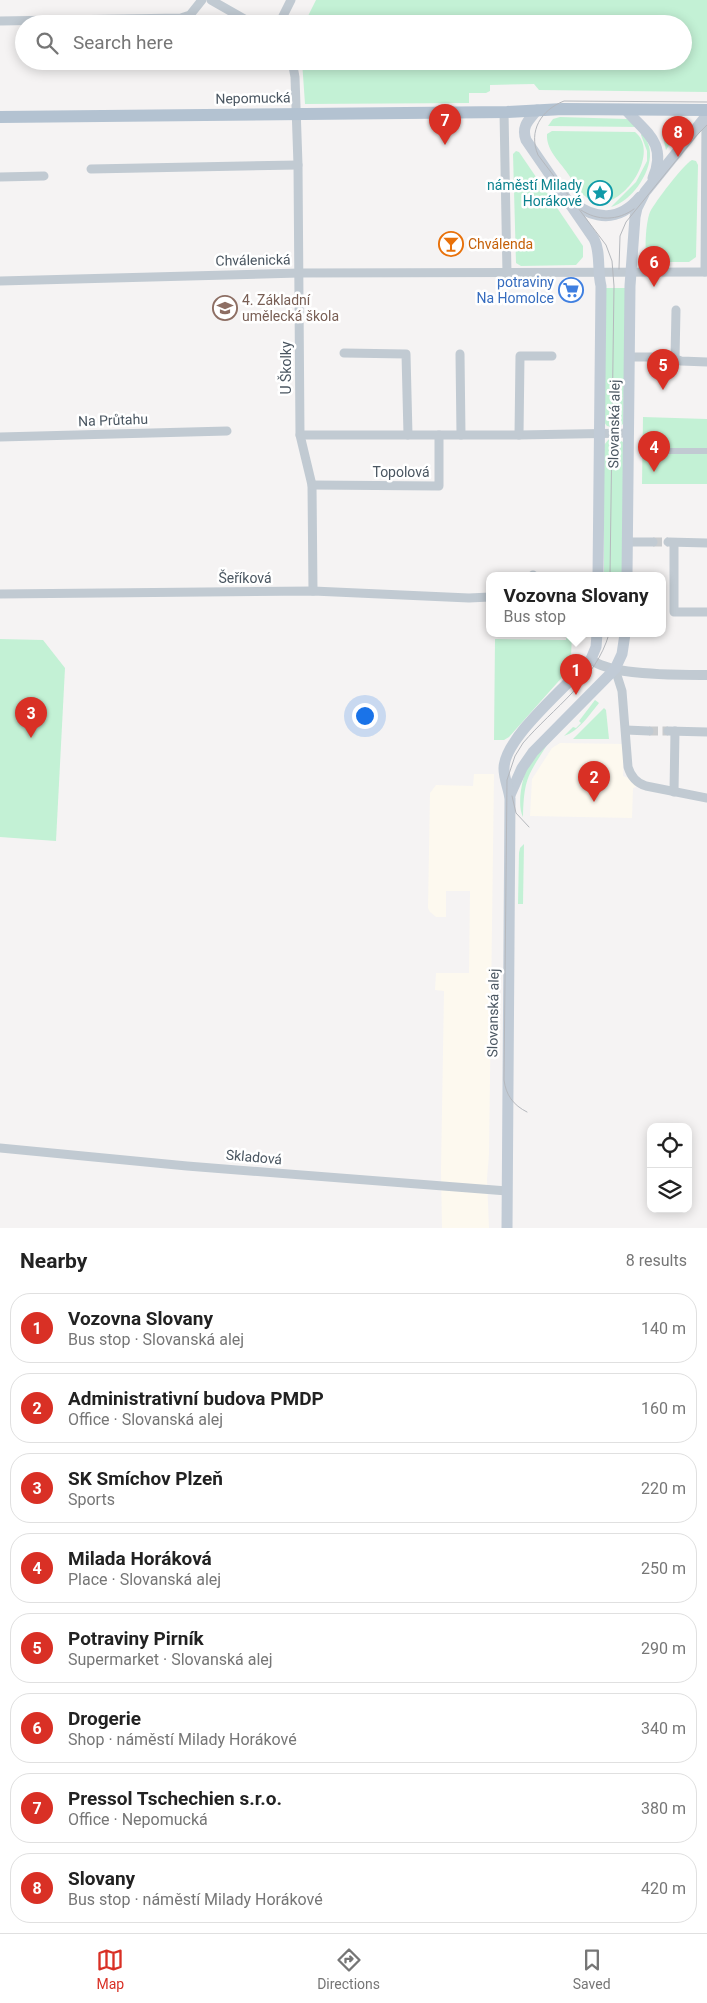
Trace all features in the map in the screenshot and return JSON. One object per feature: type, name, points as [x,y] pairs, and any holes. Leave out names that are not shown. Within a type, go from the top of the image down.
[{"type":"main road","points":[[524,133],[526,121],[537,110]]},
{"type":"main road","points":[[626,110],[643,125],[654,141],[658,154],[657,166],[637,208],[631,272]]},
{"type":"main road","points":[[506,112],[626,110],[706,114]]},
{"type":"main road","name":"Nepomucká","points":[[0,117],[506,112]]},
{"type":"main road","points":[[506,112],[519,120],[526,140],[596,244],[598,273]]},
{"type":"main road","points":[[565,196],[588,212],[598,215],[618,215],[626,210],[648,188],[706,114]]},
{"type":"main road","name":"Slovanská alej","points":[[627,572],[631,272]]},
{"type":"main road","name":"Slovanská alej","points":[[598,273],[602,286],[598,572]]},
{"type":"main road","points":[[591,659],[596,647],[597,637]]},
{"type":"main road","name":"Slovanská alej","points":[[510,799],[513,787],[527,759],[615,669],[622,654],[625,637]]},
{"type":"main road","name":"Slovanská alej","points":[[506,1228],[510,799],[504,768],[512,746],[531,720],[591,659]]},
{"type":"street","points":[[190,15],[202,0]]},
{"type":"street","points":[[211,0],[237,15]]},
{"type":"street","points":[[284,15],[291,0]]},
{"type":"street","points":[[0,21],[15,21]]},
{"type":"street","name":"U Školky","points":[[294,70],[298,165],[300,435],[312,485],[313,591]]},
{"type":"street","points":[[506,112],[507,274],[706,272],[706,114]]},
{"type":"street","points":[[91,169],[298,165]]},
{"type":"street","points":[[0,176],[44,176]]},
{"type":"street","name":"Chválenická","points":[[0,281],[299,273],[507,274]]},
{"type":"street","points":[[676,310],[672,358],[681,361],[707,362]]},
{"type":"street","points":[[344,353],[406,354],[408,435]]},
{"type":"street","points":[[460,354],[461,435]]},
{"type":"street","points":[[519,435],[520,356],[552,356]]},
{"type":"street","points":[[629,357],[655,357]]},
{"type":"street","name":"Na Průtahu","points":[[0,437],[227,431]]},
{"type":"street","points":[[300,435],[629,433]]},
{"type":"street","name":"Topolová","points":[[312,485],[439,486],[439,435]]},
{"type":"street","points":[[642,451],[707,451]]},
{"type":"street","points":[[627,542],[653,542]]},
{"type":"street","points":[[707,543],[671,542],[674,612],[707,612]]},
{"type":"street","name":"Šeříková","points":[[0,594],[313,591],[469,598],[486,596]]},
{"type":"street","points":[[591,659],[602,666],[615,669],[663,675],[707,676]]},
{"type":"street","points":[[615,669],[622,691],[628,767],[635,781],[646,786],[707,798]]},
{"type":"street","points":[[626,730],[649,731]]},
{"type":"street","points":[[674,792],[672,731],[707,732]]},
{"type":"street","name":"Skladová","points":[[0,1148],[186,1166],[507,1192]]},
{"type":"shaded area","points":[[560,743],[624,744],[623,776],[628,778],[636,787],[633,788],[632,818],[530,816],[532,779],[552,748]]},
{"type":"shaded area","points":[[474,774],[494,774],[489,1154],[487,1179],[489,1228],[442,1228],[444,991],[435,990],[436,973],[469,973],[470,891],[446,891],[446,917],[436,917],[428,908],[430,793],[436,785],[473,786]]},
{"type":"green space","points":[[316,0],[707,0],[707,92],[539,90],[534,84],[490,85],[490,91],[486,93],[469,93],[469,103],[305,104],[303,70],[692,70],[692,15],[308,15]]},
{"type":"green space","points":[[560,117],[627,119],[639,127],[548,126],[553,119]]},
{"type":"green space","points":[[552,131],[635,132],[642,142],[644,154],[641,167],[634,180],[613,199],[602,203],[591,200],[580,191],[550,149],[547,134]]},
{"type":"green space","points":[[642,132],[650,150],[647,169],[632,193],[626,199],[611,207],[636,182],[647,161],[647,151],[641,135]]},
{"type":"green space","points":[[678,132],[666,150],[662,133]]},
{"type":"green space","points":[[516,151],[519,152],[583,246],[583,257],[576,265],[521,266],[516,263],[513,154]]},
{"type":"green space","points":[[692,160],[696,161],[698,165],[696,257],[689,262],[649,262],[646,253],[646,238],[650,212],[657,200],[682,169]]},
{"type":"green space","points":[[605,288],[627,288],[623,424],[617,428],[607,426],[604,422]]},
{"type":"green space","points":[[643,417],[707,419],[707,484],[642,484]]},
{"type":"green space","points":[[609,439],[617,439],[623,442],[624,572],[604,572],[604,445]]},
{"type":"green space","points":[[566,637],[572,637],[571,657],[565,674],[509,737],[504,740],[494,740],[495,639],[566,640]]},
{"type":"green space","points":[[0,639],[43,640],[65,668],[56,841],[0,837]]},
{"type":"green space","points":[[595,700],[599,703],[579,727],[564,736],[573,727],[576,728],[581,723],[579,721]]},
{"type":"green space","points":[[604,708],[606,710],[609,739],[573,739]]},
{"type":"green space","points":[[547,745],[528,779],[524,794],[523,817],[520,796],[526,771],[532,759]]},
{"type":"green space","points":[[524,844],[523,904],[518,904],[519,853],[520,848]]},
{"type":"tunnel","points":[[655,357],[670,357]]},
{"type":"tunnel","points":[[653,542],[668,542]]},
{"type":"tunnel","points":[[649,731],[668,731]]},
{"type":"tram line","points":[[610,572],[614,286],[612,261],[606,245],[538,155],[535,146],[536,130],[543,116],[564,101],[707,102]]},
{"type":"tram line","points":[[619,269],[620,236],[626,222],[707,125]]},
{"type":"tram line","points":[[581,210],[587,214],[608,218],[621,216],[634,209]]},
{"type":"tram line","points":[[527,1112],[511,1099],[506,1090],[504,1080],[507,780],[515,756],[523,743],[584,679],[594,666],[608,637]]},
{"type":"tram line","points":[[512,796],[516,813],[529,827]]},
{"type":"place","name":"Pressol Tschechien s.r.o.","points":[[445,145]]},
{"type":"place","name":"Slovany","points":[[678,157]]},
{"type":"place","name":"náměstí Milady Horákové","points":[[600,193]]},
{"type":"place","name":"Chválenda","points":[[451,244]]},
{"type":"place","name":"Drogerie","points":[[654,287]]},
{"type":"place","name":"potraviny Na Homolce","points":[[571,290]]},
{"type":"place","name":"4. Základní umělecká škola","points":[[225,308]]},
{"type":"place","name":"Potraviny Pirník","points":[[663,390]]},
{"type":"place","name":"Milada Horáková","points":[[654,472]]},
{"type":"place","name":"Vozovna Slovany","points":[[576,695]]},
{"type":"place","name":"SK Smíchov Plzeň","points":[[31,738]]},
{"type":"place","name":"Administrativní budova PMDP","points":[[594,802]]}]
